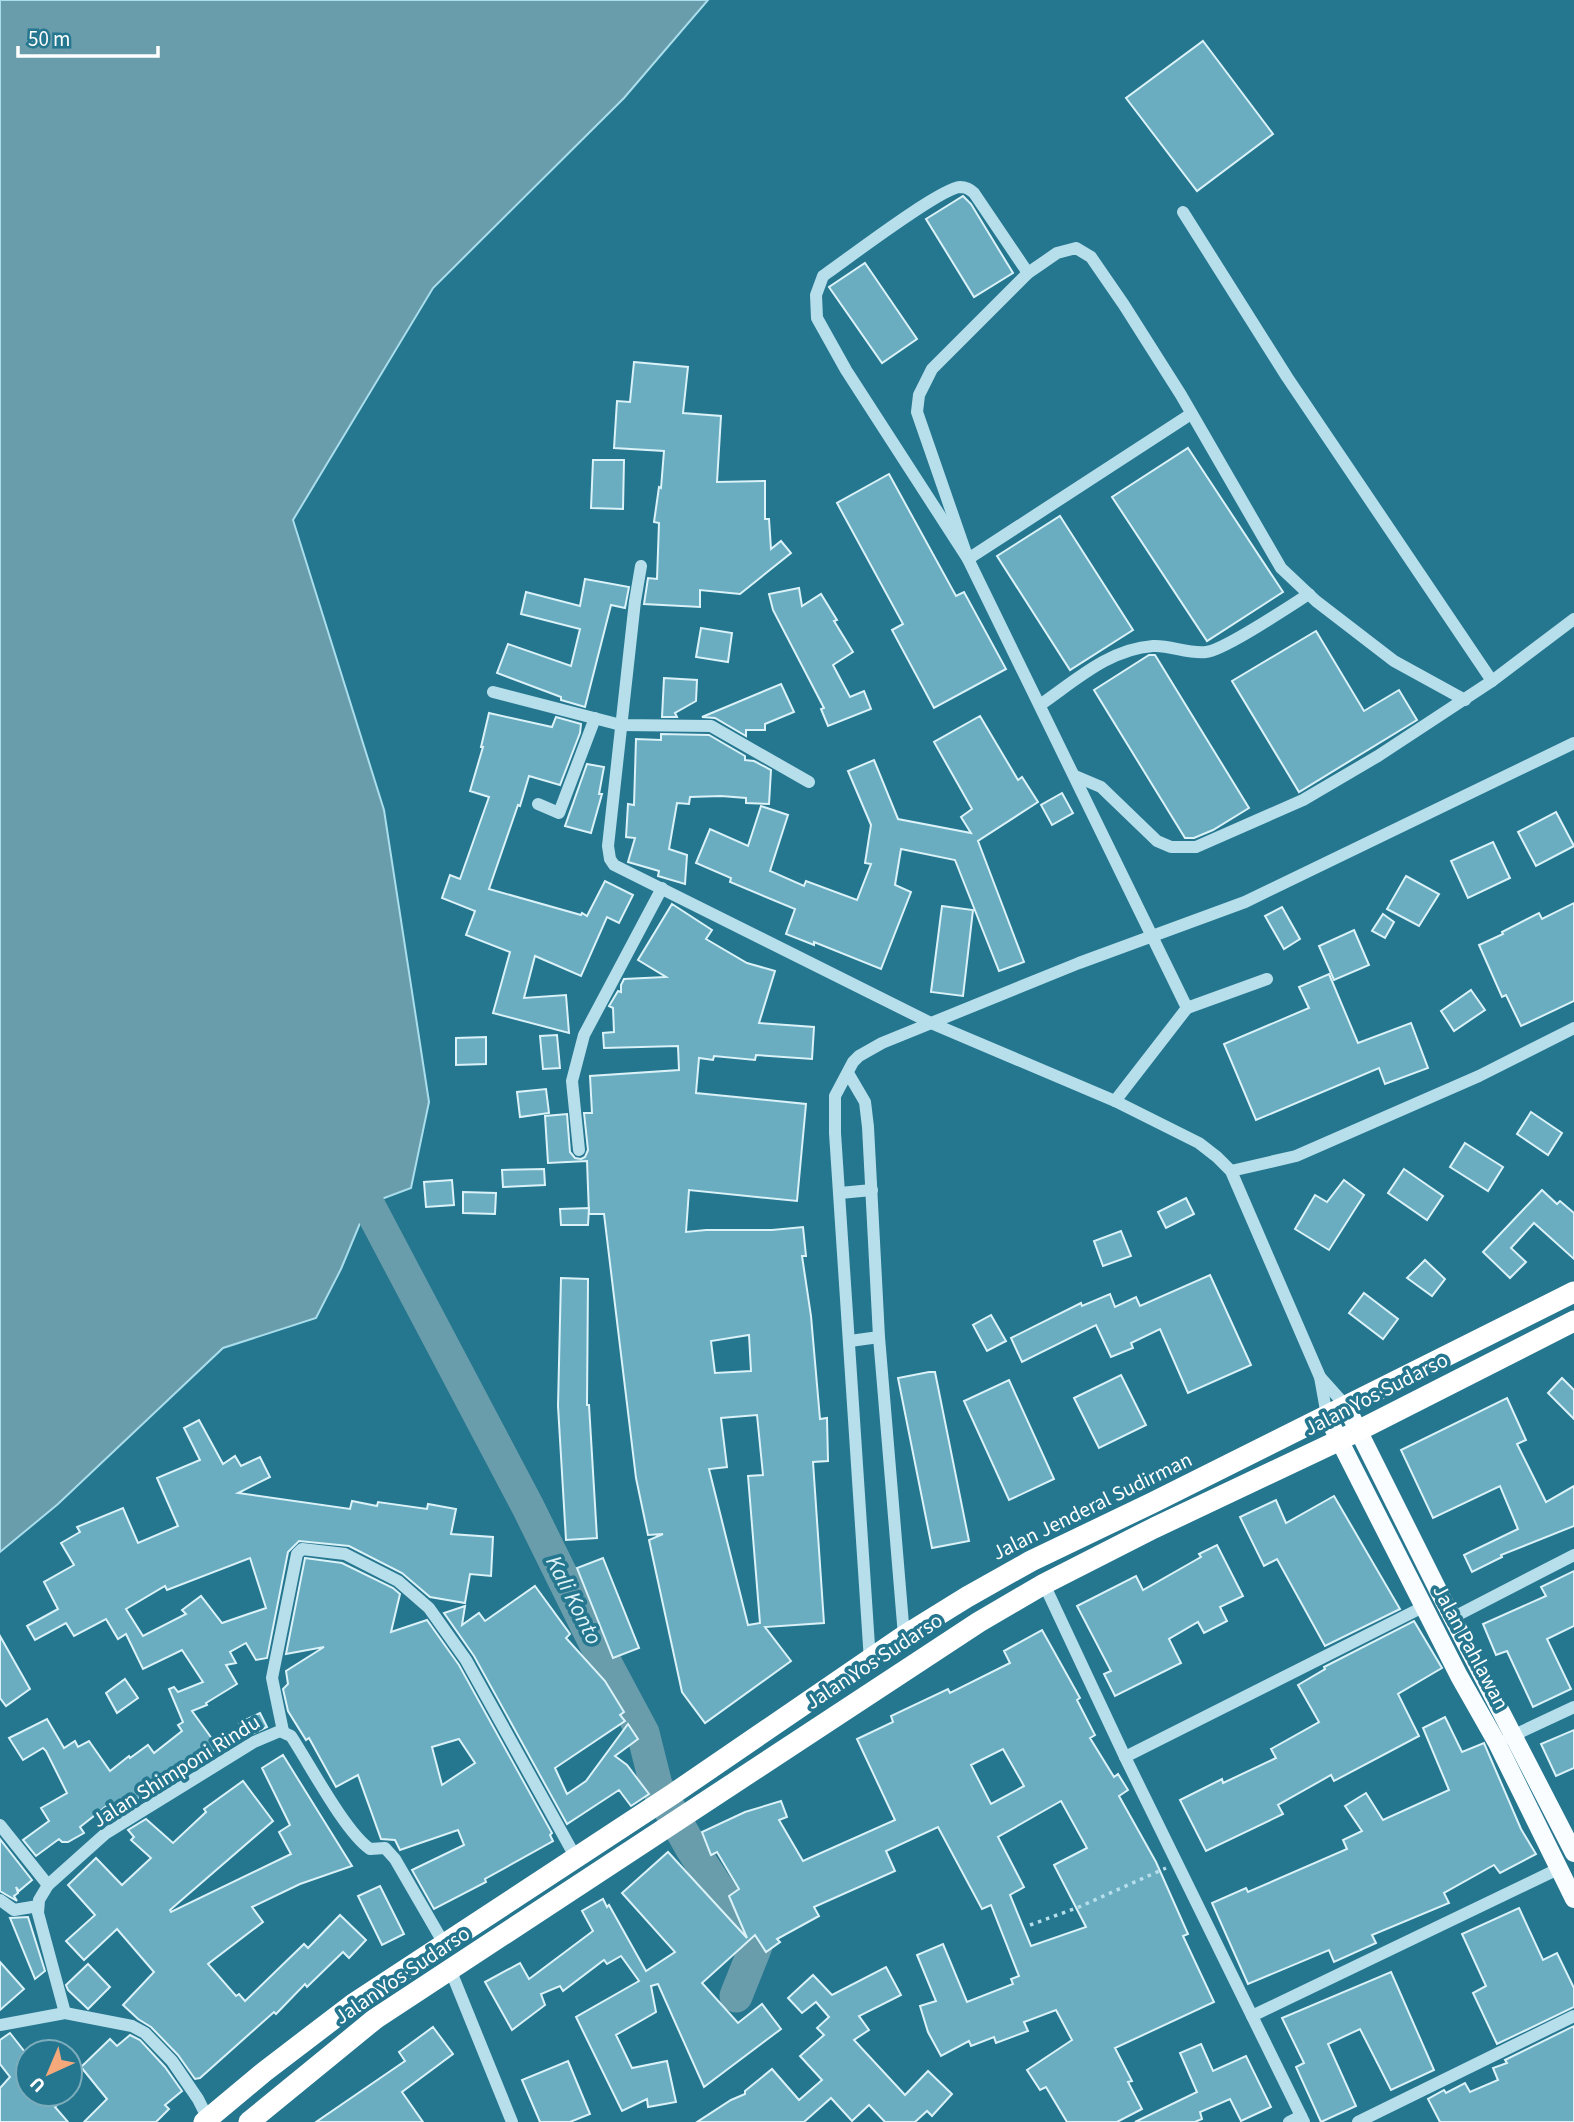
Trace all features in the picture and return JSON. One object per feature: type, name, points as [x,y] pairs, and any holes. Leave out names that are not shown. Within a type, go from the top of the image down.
[{"type":"highway","name":"Jalan Jenderal Sudirman","points":[[664,1799],[904,1636],[1031,1561],[1574,1292]]},
{"type":"highway","name":"Jalan Yos Sudarso","points":[[249,2122],[375,2020],[979,1622],[1044,1584],[1154,1528],[1339,1441],[1574,1321]]},
{"type":"highway","name":"Jalan Yos Sudarso","points":[[206,2120],[264,2071],[353,2004],[443,1942],[664,1799]]},
{"type":"main road","name":"Jalan Pahlawan","points":[[1336,1411],[1358,1431],[1452,1618],[1558,1869],[1574,1899]]},
{"type":"main road","name":"Jalan Pahlawan","points":[[1336,1411],[1339,1441],[1459,1676],[1505,1739],[1574,1853]]},
{"type":"street","points":[[1028,273],[974,193],[968,188],[958,187],[925,205],[823,276],[816,295],[817,318],[846,370],[968,559],[1187,1009]]},
{"type":"street","points":[[1183,212],[1287,377],[1492,681]]},
{"type":"street","points":[[968,559],[917,412],[919,395],[932,369],[1028,273],[1056,253],[1076,248],[1091,257],[1124,305],[1281,568],[1309,594],[1394,661],[1465,700]]},
{"type":"street","points":[[968,559],[1191,414]]},
{"type":"street","points":[[641,566],[608,846],[610,859],[618,868],[931,1024],[1115,1101],[1199,1143],[1231,1171],[1336,1411]]},
{"type":"street","points":[[1040,705],[1097,665],[1127,649],[1155,646],[1207,652],[1235,639],[1309,594]]},
{"type":"street","points":[[1075,776],[1101,787],[1157,841],[1171,847],[1196,847],[1303,800],[1388,750],[1492,681],[1574,619]]},
{"type":"street","points":[[493,692],[621,724],[711,726],[809,782]]},
{"type":"street","points":[[538,804],[559,813],[595,718]]},
{"type":"street","points":[[870,1661],[835,1133],[835,1097],[859,1056],[883,1043],[1153,935],[1245,902],[1574,743]]},
{"type":"street","points":[[579,1150],[572,1081],[584,1035],[662,888]]},
{"type":"street","points":[[1115,1101],[1187,1009],[1267,979]]},
{"type":"street","points":[[1231,1171],[1296,1156],[1479,1076],[1574,1028]]},
{"type":"street","points":[[848,1073],[865,1102],[879,1337],[904,1636]]},
{"type":"street","points":[[840,1193],[872,1190]]},
{"type":"street","points":[[850,1341],[879,1337]]},
{"type":"street","points":[[1320,1377],[1336,1411]]},
{"type":"street","points":[[283,1731],[272,1678],[297,1554],[302,1549],[345,1553],[398,1581],[429,1608],[466,1660],[576,1858]]},
{"type":"street","points":[[1452,1618],[1574,1555]]},
{"type":"street","points":[[1044,1584],[1125,1757],[1303,2119],[1289,2122]]},
{"type":"street","points":[[1125,1757],[1423,1606]]},
{"type":"street","points":[[1505,1739],[1574,1707]]},
{"type":"street","name":"Jalan Shimponi Rindu","points":[[38,1906],[48,1885],[105,1834],[254,1742],[274,1732],[283,1731],[291,1736],[337,1809],[363,1844],[369,1849],[385,1848],[396,1858],[443,1942]]},
{"type":"street","points":[[0,1825],[48,1885]]},
{"type":"street","points":[[1252,2016],[1558,1869]]},
{"type":"street","points":[[0,1900],[13,1910],[38,1906],[65,2013]]},
{"type":"street","points":[[450,1969],[512,2122]]},
{"type":"street","points":[[0,2025],[65,2013],[132,2026],[145,2033],[172,2062],[198,2099],[206,2120]]},
{"type":"street","points":[[1358,2122],[1574,2016]]},
{"type":"path","points":[[1030,1925],[1079,1907],[1177,1863]]},
{"type":"water","points":[[0,0],[708,0],[624,98],[433,288],[293,520],[384,810],[429,1102],[411,1188],[368,1204],[341,1269],[316,1318],[223,1348],[58,1504],[0,1552]]},
{"type":"building","points":[[1203,41],[1273,134],[1197,191],[1126,98]]},
{"type":"building","points":[[963,196],[971,204],[1013,273],[974,297],[926,219]]},
{"type":"building","points":[[865,263],[917,339],[882,363],[829,287]]},
{"type":"building","points":[[634,362],[688,367],[683,413],[721,416],[717,482],[765,481],[765,519],[769,519],[771,549],[781,541],[791,553],[740,594],[700,590],[700,607],[644,604],[648,578],[657,579],[659,523],[654,522],[659,487],[661,488],[664,451],[614,448],[617,401],[630,402]]},
{"type":"building","points":[[1188,448],[1283,592],[1207,641],[1112,497]]},
{"type":"building","points":[[593,460],[624,460],[623,509],[591,508]]},
{"type":"building","points":[[889,474],[956,596],[964,592],[1006,669],[934,708],[892,630],[903,624],[837,503]]},
{"type":"building","points":[[1060,516],[1133,630],[1070,670],[997,556]]},
{"type":"building","points":[[585,579],[629,587],[625,608],[611,605],[585,707],[561,700],[561,697],[497,673],[508,644],[571,666],[580,629],[521,614],[526,592],[580,606]]},
{"type":"building","points":[[799,588],[802,606],[821,594],[837,620],[834,621],[853,652],[833,665],[850,697],[864,691],[871,709],[828,726],[821,709],[824,708],[773,610],[769,594]]},
{"type":"building","points":[[701,628],[732,633],[728,662],[696,657]]},
{"type":"building","points":[[1316,631],[1364,711],[1399,690],[1417,720],[1299,792],[1232,681]]},
{"type":"building","points":[[1149,655],[1155,655],[1249,808],[1194,838],[1185,838],[1094,690]]},
{"type":"building","points":[[664,678],[697,680],[696,701],[675,713],[677,717],[662,717]]},
{"type":"building","points":[[781,684],[794,712],[765,724],[765,730],[746,730],[746,736],[715,718],[702,717]]},
{"type":"building","points":[[489,713],[552,727],[556,717],[581,724],[560,785],[529,776],[489,889],[587,916],[605,881],[633,895],[619,923],[607,917],[581,976],[535,956],[524,998],[566,995],[569,1033],[493,1013],[510,952],[466,935],[475,911],[442,898],[450,875],[460,879],[489,797],[470,791],[483,747]]},
{"type":"building","points":[[980,716],[1018,780],[1022,777],[1038,802],[978,841],[1024,962],[999,971],[955,860],[901,849],[895,885],[911,892],[881,969],[814,942],[814,945],[786,934],[795,909],[730,882],[731,878],[696,863],[710,829],[748,846],[761,806],[788,815],[770,871],[804,886],[806,881],[857,900],[871,864],[865,863],[871,825],[848,771],[874,760],[898,819],[971,833],[961,817],[972,809],[934,742]]},
{"type":"building","points":[[661,734],[709,735],[745,756],[745,760],[754,761],[771,770],[769,804],[746,803],[746,798],[721,796],[690,797],[689,804],[677,803],[669,849],[687,855],[685,884],[658,876],[659,871],[628,862],[635,838],[626,837],[628,804],[634,805],[636,739],[661,740]]},
{"type":"building","points":[[587,764],[604,767],[599,794],[602,794],[591,833],[565,826]]},
{"type":"building","points":[[1062,793],[1073,813],[1052,825],[1041,805]]},
{"type":"building","points":[[1556,812],[1574,846],[1536,866],[1518,832]]},
{"type":"building","points":[[1493,842],[1510,878],[1468,898],[1451,861]]},
{"type":"building","points":[[1406,876],[1439,894],[1419,926],[1387,909]]},
{"type":"building","points":[[1574,903],[1574,1001],[1521,1026],[1506,995],[1502,997],[1479,945],[1539,913],[1542,919]]},
{"type":"building","points":[[672,904],[712,930],[706,939],[747,963],[775,971],[759,1023],[814,1027],[812,1059],[756,1055],[755,1060],[714,1056],[713,1060],[699,1058],[696,1093],[806,1104],[797,1201],[689,1190],[686,1232],[803,1227],[806,1256],[802,1256],[811,1316],[820,1419],[827,1418],[828,1461],[813,1462],[824,1623],[765,1627],[791,1661],[705,1723],[682,1692],[649,1540],[663,1534],[648,1535],[636,1478],[604,1214],[589,1214],[587,1161],[548,1163],[545,1116],[567,1114],[570,1152],[575,1158],[585,1157],[588,1150],[584,1113],[592,1113],[590,1076],[679,1070],[678,1046],[604,1048],[603,1033],[614,1032],[613,1008],[609,1006],[618,991],[621,992],[624,979],[666,977],[638,960]],"holes":[[[749,1335],[751,1371],[715,1373],[711,1341]],[[757,1415],[763,1475],[748,1476],[760,1623],[748,1625],[709,1469],[727,1467],[721,1418]]]},
{"type":"building","points":[[942,906],[973,910],[963,996],[931,992]]},
{"type":"building","points":[[1282,907],[1300,939],[1284,949],[1265,916]]},
{"type":"building","points":[[1383,914],[1394,922],[1385,938],[1372,931]]},
{"type":"building","points":[[1354,930],[1369,965],[1334,980],[1319,946]]},
{"type":"building","points":[[1329,974],[1358,1043],[1411,1023],[1428,1068],[1385,1084],[1379,1068],[1256,1120],[1224,1044],[1309,1008],[1299,987]]},
{"type":"building","points":[[1471,990],[1485,1010],[1454,1031],[1441,1011]]},
{"type":"building","points":[[557,1035],[560,1068],[543,1069],[540,1036]]},
{"type":"building","points":[[486,1037],[486,1064],[456,1065],[456,1038]]},
{"type":"building","points":[[546,1089],[549,1113],[520,1117],[517,1092]]},
{"type":"building","points":[[1531,1112],[1562,1133],[1548,1155],[1517,1134]]},
{"type":"building","points":[[1465,1143],[1503,1167],[1488,1191],[1450,1167]]},
{"type":"building","points":[[544,1169],[545,1185],[503,1187],[502,1170]]},
{"type":"building","points":[[1404,1169],[1443,1196],[1427,1220],[1388,1193]]},
{"type":"building","points":[[452,1180],[454,1205],[426,1207],[424,1182]]},
{"type":"building","points":[[1344,1180],[1364,1195],[1329,1250],[1295,1229],[1315,1195],[1327,1202]]},
{"type":"building","points":[[1542,1190],[1557,1204],[1560,1201],[1574,1213],[1574,1259],[1534,1223],[1511,1248],[1526,1262],[1510,1278],[1483,1252]]},
{"type":"building","points":[[463,1192],[496,1193],[495,1214],[463,1213]]},
{"type":"building","points":[[1186,1198],[1194,1214],[1166,1228],[1158,1212]]},
{"type":"building","points":[[589,1208],[588,1225],[561,1225],[560,1209]]},
{"type":"building","points":[[1121,1231],[1131,1256],[1103,1266],[1094,1241]]},
{"type":"building","points":[[1425,1260],[1445,1279],[1432,1296],[1407,1278]]},
{"type":"building","points":[[1210,1275],[1251,1365],[1188,1393],[1160,1329],[1131,1343],[1133,1348],[1111,1357],[1096,1325],[1022,1362],[1011,1338],[1081,1303],[1082,1306],[1110,1294],[1115,1307],[1136,1297],[1140,1306]]},
{"type":"building","points":[[561,1278],[588,1279],[587,1405],[597,1538],[566,1540],[558,1406]]},
{"type":"building","points":[[1364,1293],[1398,1319],[1383,1339],[1349,1313]]},
{"type":"building","points":[[991,1315],[1006,1341],[987,1351],[973,1325]]},
{"type":"building","points":[[935,1372],[969,1541],[932,1548],[898,1378]]},
{"type":"building","points":[[1121,1375],[1146,1425],[1099,1448],[1074,1398]]},
{"type":"building","points":[[1562,1378],[1574,1390],[1574,1419],[1548,1393]]},
{"type":"building","points":[[1009,1380],[1054,1479],[1009,1500],[964,1401]]},
{"type":"building","points":[[1507,1398],[1526,1440],[1517,1444],[1546,1502],[1574,1486],[1574,1526],[1501,1555],[1502,1557],[1472,1572],[1464,1555],[1518,1529],[1500,1486],[1433,1518],[1401,1450]]},
{"type":"building","points":[[199,1420],[223,1464],[235,1456],[241,1466],[260,1457],[270,1477],[238,1493],[350,1509],[352,1501],[377,1506],[378,1502],[427,1509],[428,1504],[456,1509],[451,1534],[493,1537],[491,1576],[470,1574],[465,1603],[430,1597],[402,1573],[349,1546],[299,1541],[288,1552],[267,1658],[256,1660],[246,1643],[230,1652],[236,1663],[226,1665],[237,1684],[206,1703],[207,1705],[192,1711],[218,1747],[179,1775],[177,1772],[115,1814],[108,1805],[80,1827],[84,1833],[68,1842],[59,1839],[36,1856],[23,1840],[49,1821],[41,1808],[67,1793],[43,1748],[23,1760],[9,1738],[47,1719],[64,1748],[75,1741],[78,1747],[89,1741],[110,1771],[148,1745],[154,1753],[182,1731],[178,1725],[183,1722],[169,1689],[174,1687],[178,1692],[203,1682],[182,1650],[143,1669],[126,1634],[118,1639],[106,1619],[74,1636],[66,1623],[35,1640],[27,1626],[58,1609],[44,1582],[74,1565],[61,1543],[80,1532],[77,1527],[123,1508],[138,1543],[178,1526],[157,1478],[200,1460],[184,1428]],"holes":[[[250,1558],[266,1608],[222,1623],[201,1596],[182,1610],[186,1614],[143,1636],[126,1609],[165,1586],[167,1590]]]},
{"type":"building","points":[[1334,1496],[1400,1609],[1325,1646],[1277,1559],[1264,1566],[1240,1517],[1276,1500],[1286,1523]]},
{"type":"building","points":[[1217,1545],[1243,1596],[1220,1607],[1227,1621],[1204,1633],[1198,1622],[1169,1639],[1181,1663],[1115,1696],[1104,1674],[1111,1671],[1077,1606],[1136,1576],[1143,1590]]},
{"type":"building","points":[[305,1558],[342,1563],[393,1588],[400,1594],[391,1632],[427,1620],[459,1665],[552,1833],[550,1835],[553,1841],[485,1879],[486,1882],[434,1909],[412,1870],[464,1845],[458,1830],[400,1850],[395,1840],[381,1839],[358,1775],[336,1787],[309,1738],[306,1740],[288,1711],[283,1689],[288,1684],[286,1671],[324,1647],[286,1654]],"holes":[[[459,1739],[475,1763],[442,1785],[432,1747]]]},
{"type":"building","points":[[603,1558],[639,1648],[613,1658],[577,1568]]},
{"type":"building","points":[[1574,1571],[1574,1626],[1547,1639],[1571,1689],[1533,1707],[1507,1651],[1496,1655],[1483,1624],[1546,1596],[1541,1587]]},
{"type":"building","points":[[535,1586],[570,1634],[566,1638],[605,1681],[624,1712],[620,1715],[625,1721],[555,1768],[567,1794],[586,1781],[628,1724],[638,1739],[615,1756],[627,1765],[649,1794],[631,1806],[619,1790],[567,1824],[474,1656],[444,1613],[465,1606],[462,1625],[479,1613],[485,1621]]},
{"type":"building","points":[[1414,1621],[1442,1668],[1398,1694],[1419,1736],[1334,1781],[1331,1775],[1278,1805],[1283,1814],[1206,1851],[1180,1800],[1222,1779],[1223,1783],[1276,1758],[1271,1749],[1319,1722],[1298,1685],[1325,1669],[1324,1667]]},
{"type":"building","points":[[1042,1630],[1080,1698],[1077,1700],[1095,1735],[1090,1738],[1114,1777],[1118,1774],[1128,1790],[1119,1796],[1156,1862],[1188,1934],[1183,1936],[1214,2002],[1115,2048],[1132,2081],[1128,2082],[1142,2109],[1117,2122],[1067,2122],[1046,2087],[1040,2090],[1027,2070],[1072,2040],[1056,2010],[1024,2022],[1028,2031],[996,2043],[994,2037],[971,2046],[969,2041],[941,2056],[928,2032],[920,2006],[936,2001],[917,1955],[943,1944],[967,2002],[1013,1984],[1011,1979],[1019,1976],[991,1905],[982,1909],[938,1827],[886,1851],[895,1871],[814,1907],[819,1916],[777,1939],[780,1942],[766,1952],[755,1935],[702,1983],[738,2023],[762,2004],[781,2029],[704,2087],[658,1984],[651,1986],[656,2012],[616,2035],[632,2068],[667,2061],[676,2102],[648,2107],[647,2099],[622,2111],[576,2017],[639,1981],[621,1956],[607,1964],[604,1960],[563,1991],[560,1986],[541,1994],[545,2005],[512,2030],[485,1982],[520,1963],[529,1979],[593,1931],[582,1911],[603,1899],[646,1971],[675,1952],[622,1893],[668,1852],[747,1938],[729,1896],[739,1889],[717,1852],[711,1855],[702,1832],[745,1812],[781,1801],[787,1817],[779,1820],[803,1861],[895,1820],[857,1739],[893,1722],[891,1716],[948,1689],[950,1693],[1010,1663],[1004,1651]],"holes":[[[1003,1749],[1024,1786],[991,1804],[971,1765]],[[1061,1801],[1087,1848],[1054,1865],[1086,1927],[1031,1946],[1010,1895],[1024,1887],[998,1837]]]},
{"type":"building","points":[[0,1636],[30,1689],[6,1706],[0,1698]]},
{"type":"building","points":[[125,1679],[138,1698],[117,1713],[106,1693]]},
{"type":"building","points":[[260,1713],[267,1727],[246,1737],[239,1723]]},
{"type":"building","points":[[1445,1717],[1462,1752],[1484,1743],[1521,1829],[1536,1854],[1500,1873],[1494,1865],[1444,1893],[1449,1903],[1372,1935],[1376,1943],[1334,1962],[1329,1950],[1248,1984],[1212,1903],[1246,1888],[1248,1892],[1347,1849],[1343,1840],[1362,1831],[1345,1806],[1366,1793],[1383,1820],[1449,1790],[1423,1728]]},
{"type":"building","points":[[1574,1730],[1574,1768],[1556,1776],[1541,1744]]},
{"type":"building","points":[[283,1755],[352,1866],[300,1884],[252,1907],[263,1922],[208,1964],[236,1996],[239,1994],[245,2001],[304,1944],[308,1948],[340,1915],[366,1940],[349,1958],[343,1952],[307,1987],[305,1984],[276,2014],[274,2012],[200,2078],[195,2079],[178,2055],[151,2027],[123,2005],[154,1972],[117,1929],[84,1960],[66,1941],[95,1915],[68,1885],[96,1858],[122,1885],[151,1858],[131,1840],[134,1837],[128,1830],[146,1819],[173,1843],[206,1812],[204,1809],[243,1781],[273,1821],[170,1910],[171,1912],[291,1854],[279,1832],[290,1825],[262,1768]]},
{"type":"building","points":[[0,1839],[32,1880],[19,1891],[16,1887],[18,1893],[14,1896],[17,1901],[0,1891]]},
{"type":"building","points":[[380,1886],[404,1934],[382,1945],[358,1896]]},
{"type":"building","points":[[1519,1908],[1543,1960],[1557,1953],[1574,1988],[1574,2007],[1497,2044],[1473,1993],[1486,1986],[1462,1934]]},
{"type":"building","points":[[28,1917],[45,1971],[35,1979],[10,1918]]},
{"type":"building","points":[[0,1962],[24,1989],[0,2010]]},
{"type":"building","points":[[88,1964],[110,1987],[88,2009],[66,1985]]},
{"type":"building","points":[[886,1967],[901,1995],[859,2016],[869,2030],[854,2040],[905,2095],[928,2071],[952,2094],[932,2116],[927,2111],[915,2122],[885,2122],[869,2105],[852,2121],[831,2098],[804,2122],[697,2122],[745,2094],[745,2091],[772,2069],[799,2100],[822,2080],[800,2056],[824,2035],[817,2028],[829,2017],[816,2002],[802,2013],[788,1998],[813,1975],[832,1995]]},
{"type":"building","points":[[1391,1972],[1434,2070],[1391,2090],[1360,2029],[1328,2044],[1356,2106],[1321,2122],[1296,2067],[1304,2063],[1282,2018]]},
{"type":"building","points":[[1574,2026],[1574,2122],[1440,2122],[1428,2099],[1465,2083],[1470,2092],[1498,2080],[1493,2068]]},
{"type":"building","points":[[433,2027],[453,2054],[402,2092],[423,2122],[316,2122],[405,2061],[399,2052]]},
{"type":"building","points":[[10,2033],[14,2038],[14,2108],[56,2108],[68,2122],[0,2122],[0,2088],[10,2077],[0,2064],[0,2040]]},
{"type":"building","points":[[130,2035],[140,2040],[165,2067],[182,2091],[165,2105],[169,2109],[156,2122],[84,2122],[107,2099],[84,2071],[84,2064],[110,2039],[117,2046]]},
{"type":"building","points":[[1201,2044],[1213,2071],[1246,2056],[1271,2107],[1241,2121],[1230,2099],[1200,2112],[1202,2119],[1195,2122],[1135,2122],[1197,2092],[1180,2053]]},
{"type":"building","points":[[568,2061],[590,2114],[570,2122],[540,2122],[522,2080]]},
{"type":"waterway","name":"Kali Konto","points":[[368,1204],[528,1507],[643,1733],[656,1785],[692,1849],[756,1946],[736,1996]]}]
